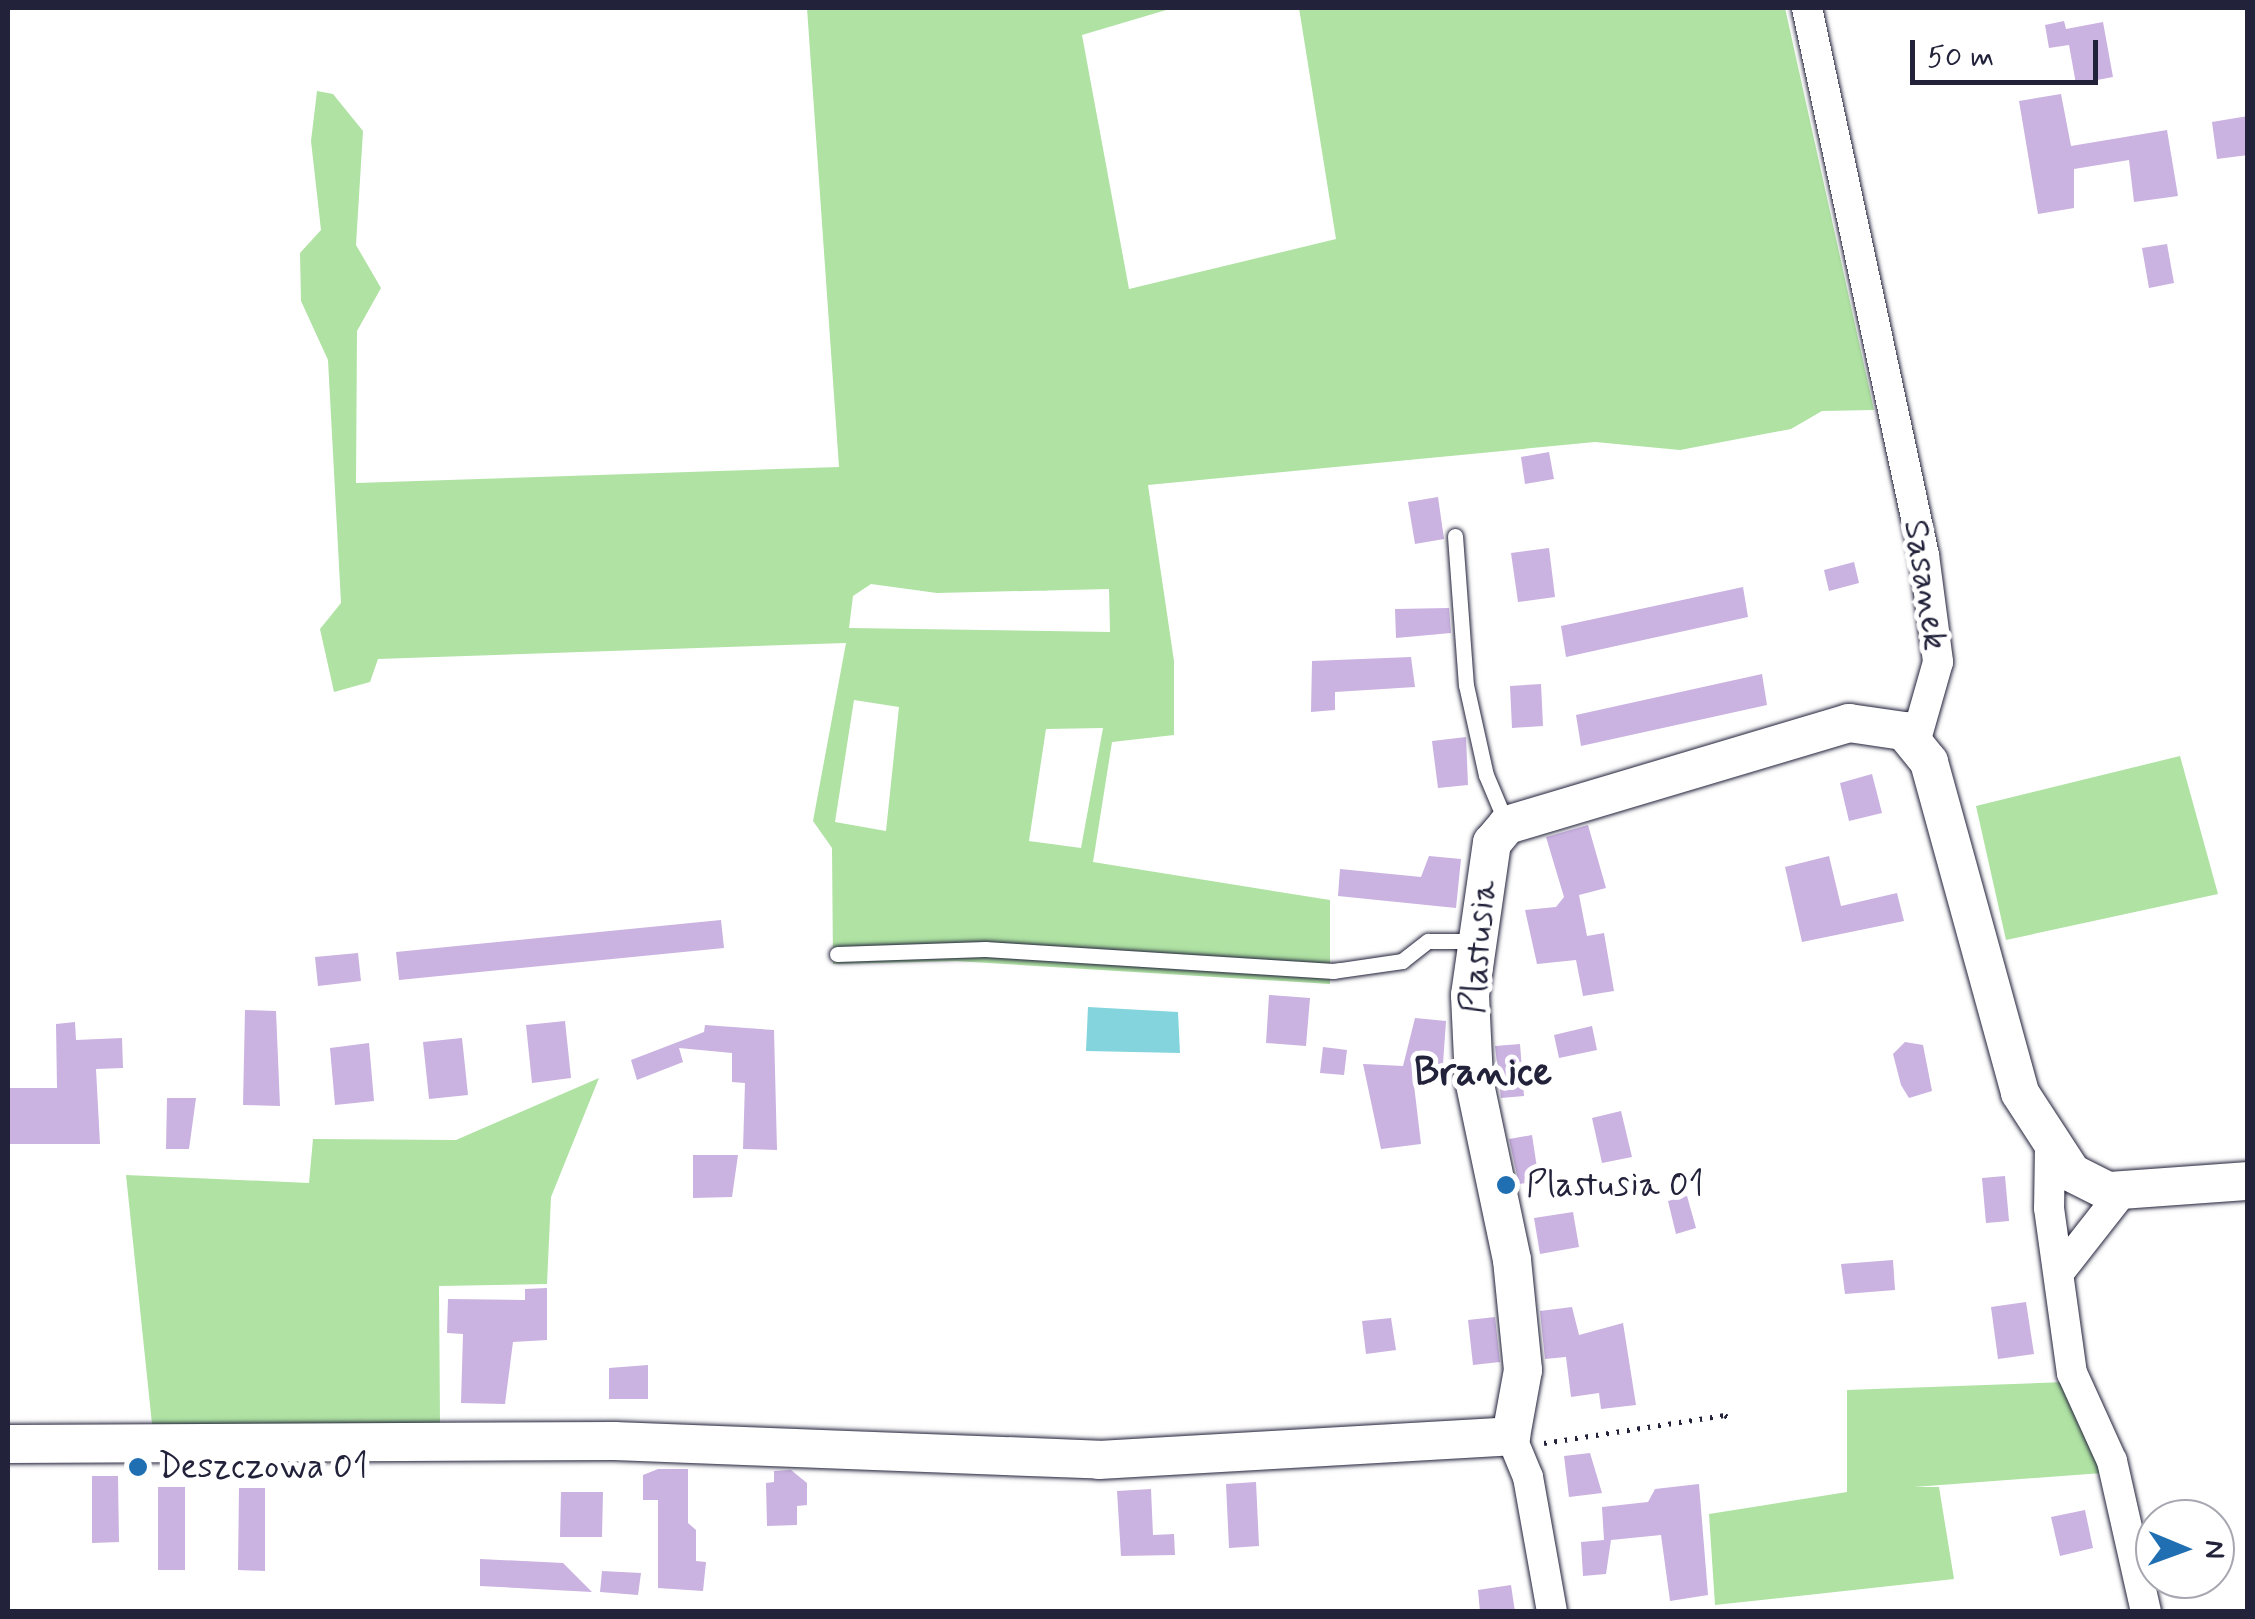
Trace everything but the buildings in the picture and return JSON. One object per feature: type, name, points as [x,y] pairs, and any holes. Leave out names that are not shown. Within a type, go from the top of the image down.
[{"type":"street","name":"Sasanek","points":[[1807,8],[1924,554],[1938,662],[1916,738]]},
{"type":"street","points":[[1507,825],[1849,722],[1916,738],[1943,802],[2020,1093],[2050,1146],[2087,1185],[2123,1191],[2248,1181]]},
{"type":"street","name":"Plastusia","points":[[1507,825],[1483,876],[1476,941],[1474,1080],[1512,1260],[1523,1370],[1511,1436]]},
{"type":"street","points":[[2050,1146],[2049,1208],[2072,1372],[2112,1460],[2146,1612]]},
{"type":"street","points":[[2060,1270],[2123,1191]]},
{"type":"street","points":[[8,1444],[614,1440],[1099,1460],[1511,1436],[1528,1477],[1552,1612]]},
{"type":"lane","points":[[1455,536],[1466,685],[1486,776],[1507,825]]},
{"type":"lane","points":[[837,954],[985,950],[1333,971],[1402,961],[1428,941],[1476,941]]},
{"type":"path","points":[[1551,1443],[1726,1415],[1731,1420]]},
{"type":"green space","points":[[807,8],[1173,8],[1082,35],[1129,289],[1336,239],[1299,8],[1785,8],[1874,410],[1822,411],[1791,429],[1680,450],[1595,442],[1148,485],[1174,661],[1174,735],[1112,742],[1093,862],[1330,900],[1330,984],[955,961],[833,964],[832,848],[813,821],[846,643],[378,659],[370,682],[334,692],[320,629],[341,603],[328,360],[301,301],[300,253],[321,230],[311,141],[317,91],[333,94],[363,131],[356,245],[381,288],[357,331],[356,483],[839,467]],"holes":[[[871,584],[937,593],[1109,589],[1110,632],[849,628],[853,596]],[[854,700],[899,707],[886,831],[835,822]],[[1103,728],[1081,848],[1029,841],[1046,729]]]},
{"type":"green space","points":[[2180,756],[2218,894],[2006,940],[1976,806]]},
{"type":"green space","points":[[599,1078],[551,1197],[547,1284],[439,1286],[440,1424],[152,1424],[126,1175],[309,1183],[313,1139],[456,1140]]},
{"type":"green space","points":[[2065,1382],[2102,1473],[1914,1487],[1939,1487],[1954,1579],[1715,1605],[1709,1514],[1847,1492],[1847,1390]]},
{"type":"water","points":[[1088,1007],[1178,1012],[1180,1053],[1086,1051]]},
{"type":"place","name":"Plastusia 01","points":[[1506,1185]]},
{"type":"place","name":"Deszczowa 01","points":[[138,1467]]},
{"type":"district","name":"Branice","points":[[1483,1073]]}]
